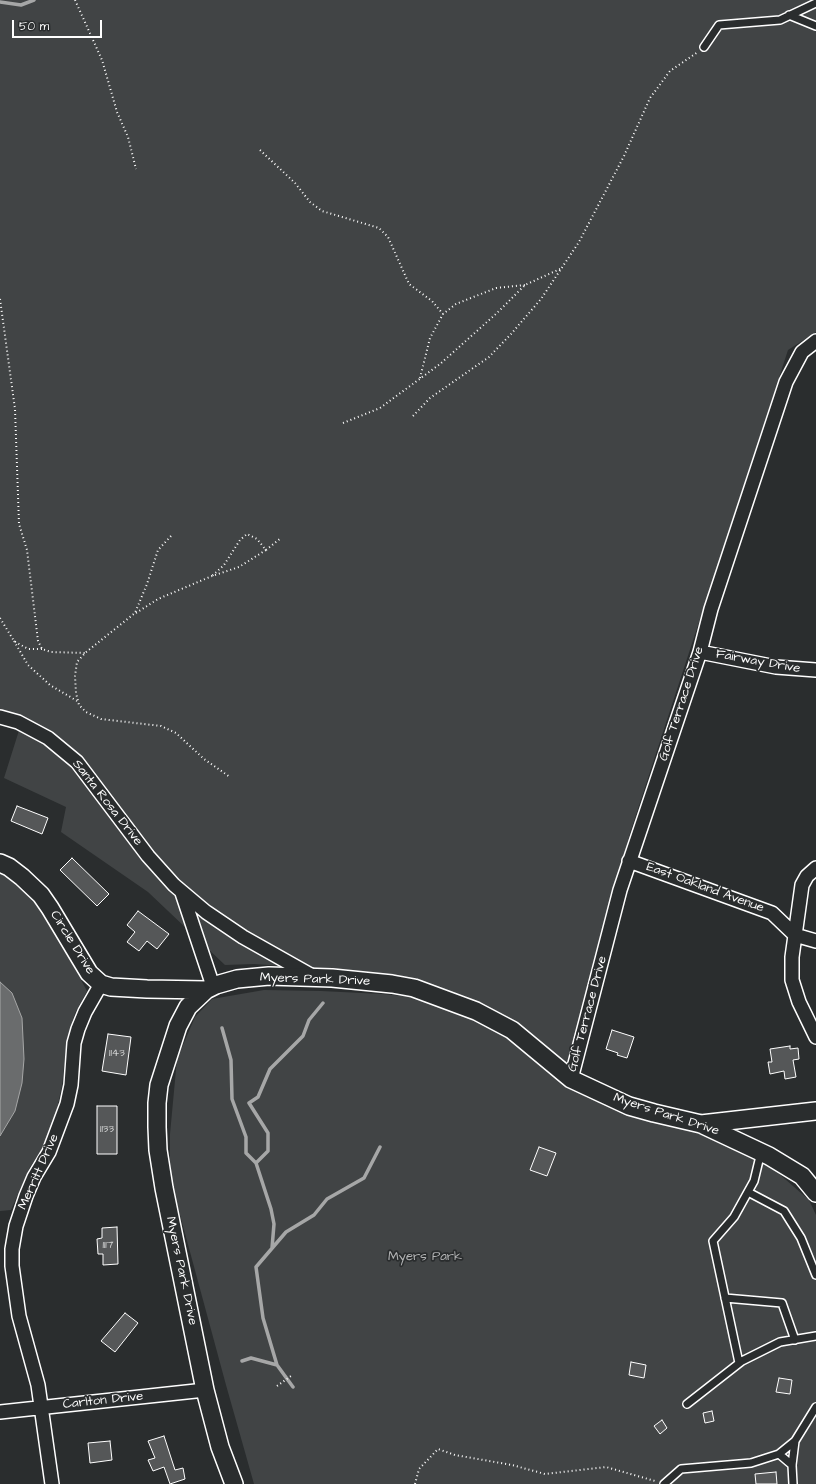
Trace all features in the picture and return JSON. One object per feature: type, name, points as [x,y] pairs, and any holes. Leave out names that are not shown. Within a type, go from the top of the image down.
[{"type":"street","name":"Golf Terrace Drive","points":[[571,1079],[620,890],[700,652],[711,609],[786,382],[802,352],[816,341]]},
{"type":"street","name":"Fairway Drive","points":[[700,652],[776,668],[816,670]]},
{"type":"street","name":"Santa Rosa Drive","points":[[0,717],[18,722],[48,738],[77,762],[148,856],[174,885],[206,912],[243,937],[316,978]]},
{"type":"street","name":"East Oakland Avenue","points":[[629,861],[772,913],[795,935]]},
{"type":"street","name":"Circle Drive","points":[[0,863],[9,867],[22,877],[41,895],[89,973],[101,984],[111,987],[147,989],[210,988]]},
{"type":"street","points":[[816,868],[807,876],[802,885],[792,957],[792,980],[799,1002],[816,1037]]},
{"type":"street","name":"Santa Rosa Drive","points":[[182,892],[198,938],[210,988]]},
{"type":"street","points":[[795,935],[816,941]]},
{"type":"street","name":"Myers Park Drive","points":[[234,1484],[220,1447],[205,1390],[164,1188],[158,1150],[157,1103],[159,1085],[178,1026],[188,1007],[210,988],[238,979],[269,976],[392,984],[414,988],[476,1012],[512,1030],[571,1079],[629,1106],[701,1124],[761,1152],[802,1176],[816,1192]]},
{"type":"street","name":"Merritt Drive","points":[[52,1484],[38,1386],[19,1316],[12,1266],[12,1248],[16,1226],[26,1196],[34,1177],[49,1152],[67,1104],[71,1086],[74,1043],[78,1029],[85,1012],[101,984]]},
{"type":"street","points":[[701,1124],[816,1111]]},
{"type":"street","name":"Carlton Drive","points":[[0,1412],[205,1390]]},
{"type":"lane","points":[[704,47],[719,25],[780,20],[816,3]]},
{"type":"lane","points":[[789,15],[816,26]]},
{"type":"lane","points":[[739,1363],[713,1241],[734,1217],[754,1181],[761,1152]]},
{"type":"lane","points":[[748,1192],[784,1211],[801,1238],[816,1275]]},
{"type":"lane","points":[[725,1298],[782,1303],[795,1340]]},
{"type":"lane","points":[[687,1404],[739,1363],[780,1342],[816,1336]]},
{"type":"lane","points":[[664,1484],[680,1469],[751,1463],[779,1454],[795,1441],[816,1407]]},
{"type":"lane","points":[[793,1484],[792,1465],[795,1441]]},
{"type":"lane","points":[[779,1454],[792,1465]]},
{"type":"path","points":[[76,0],[102,60],[117,112],[128,138],[136,168]]},
{"type":"path","points":[[413,416],[430,398],[489,356],[511,334],[541,299],[579,242],[624,156],[650,98],[670,71],[704,47]]},
{"type":"path","points":[[260,150],[295,183],[310,202],[322,211],[379,228],[388,237],[409,284],[432,301],[443,314]]},
{"type":"path","points":[[420,379],[430,338],[443,314],[456,304],[496,288],[525,285],[561,268]]},
{"type":"path","points":[[343,423],[380,408],[440,364],[497,313],[525,285]]},
{"type":"path","points":[[0,299],[15,410],[19,524],[27,550],[38,641],[42,649]]},
{"type":"path","points":[[212,576],[224,565],[240,540],[247,534],[257,539],[266,550]]},
{"type":"path","points":[[135,613],[147,584],[158,550],[171,536]]},
{"type":"path","points":[[230,777],[204,759],[176,733],[161,726],[101,720],[86,712],[78,701],[74,676],[77,662],[85,653],[135,613],[158,599],[212,576],[239,567],[266,550],[281,538]]},
{"type":"path","points":[[0,618],[28,665],[50,685],[78,701]]},
{"type":"path","points":[[14,641],[28,649],[42,649],[51,652],[85,653]]},
{"type":"path","points":[[277,1386],[291,1376]]},
{"type":"path","points":[[415,1484],[419,1469],[438,1449],[455,1455],[512,1465],[545,1474],[606,1467],[664,1484]]},
{"type":"green space","points":[[0,0],[816,0],[816,332],[788,350],[630,833],[569,1067],[536,1040],[465,996],[370,972],[254,964],[225,965],[148,892],[61,832],[66,807],[4,778],[22,721],[0,712]]},
{"type":"green space","points":[[0,874],[8,878],[30,895],[50,923],[87,991],[75,1013],[67,1038],[62,1085],[56,1114],[42,1149],[30,1167],[11,1210],[0,1211]]},
{"type":"green space","name":"Myers Park","points":[[264,990],[382,994],[422,998],[461,1013],[516,1039],[558,1073],[700,1129],[751,1155],[777,1172],[809,1200],[816,1215],[816,1484],[254,1484],[173,1189],[170,1165],[170,1134],[177,1059],[195,1017],[212,999]]},
{"type":"shaded area","points":[[0,982],[12,993],[22,1018],[24,1059],[22,1083],[15,1111],[0,1136]]},
{"type":"building","points":[[17,806],[48,818],[42,834],[11,821]]},
{"type":"building","points":[[72,858],[109,894],[97,906],[60,870]]},
{"type":"building","points":[[138,911],[169,934],[157,949],[147,941],[139,951],[127,942],[135,932],[127,925]]},
{"type":"building","points":[[612,1030],[634,1037],[627,1058],[606,1049]]},
{"type":"building","points":[[108,1034],[131,1037],[126,1075],[102,1071]]},
{"type":"building","points":[[790,1046],[790,1049],[798,1048],[799,1059],[793,1060],[796,1077],[785,1079],[784,1071],[770,1074],[768,1062],[772,1062],[770,1049]]},
{"type":"building","points":[[97,1106],[117,1106],[117,1154],[97,1154]]},
{"type":"building","points":[[539,1147],[556,1153],[547,1176],[530,1170]]},
{"type":"building","points":[[117,1227],[118,1264],[103,1265],[103,1254],[98,1254],[97,1239],[102,1238],[102,1228]]},
{"type":"building","points":[[125,1313],[138,1323],[115,1352],[101,1341]]},
{"type":"building","points":[[631,1362],[646,1365],[644,1378],[629,1375]]},
{"type":"building","points":[[779,1378],[792,1380],[790,1394],[776,1392]]},
{"type":"building","points":[[712,1411],[714,1421],[705,1423],[703,1413]]},
{"type":"building","points":[[662,1420],[667,1428],[660,1434],[654,1426]]},
{"type":"building","points":[[164,1436],[175,1470],[183,1468],[185,1479],[170,1484],[164,1467],[153,1471],[148,1460],[155,1458],[148,1441]]},
{"type":"building","points":[[110,1441],[112,1460],[90,1463],[88,1443]]},
{"type":"building","points":[[776,1472],[777,1484],[756,1484],[755,1474]]},
{"type":"waterway","points":[[0,2],[21,5],[34,0]]},
{"type":"waterway","points":[[256,1163],[268,1151],[268,1133],[249,1103],[258,1097],[270,1069],[303,1036],[309,1020],[323,1003]]},
{"type":"waterway","points":[[222,1028],[231,1060],[232,1099],[246,1137],[246,1153],[256,1163],[271,1209],[274,1224],[272,1248]]},
{"type":"waterway","points":[[293,1387],[277,1365],[263,1318],[256,1267],[286,1232],[314,1215],[327,1199],[364,1178],[380,1147]]},
{"type":"waterway","points":[[242,1361],[251,1358],[277,1365]]}]
